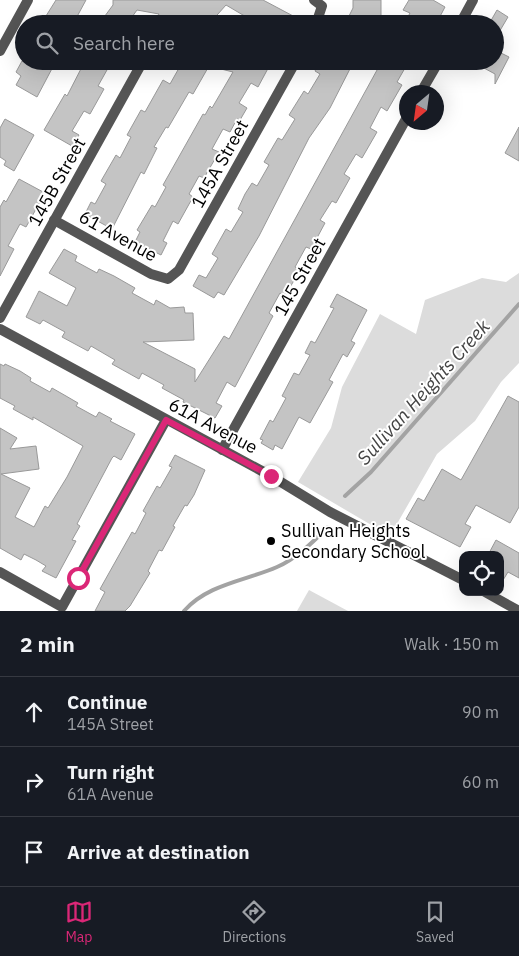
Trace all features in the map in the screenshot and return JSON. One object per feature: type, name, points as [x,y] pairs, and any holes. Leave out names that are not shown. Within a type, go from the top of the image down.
[{"type":"street","points":[[20,15],[28,0]]},
{"type":"street","points":[[465,15],[473,0]]},
{"type":"street","points":[[0,51],[15,24]]},
{"type":"street","name":"145B Street","points":[[0,318],[137,70]]},
{"type":"street","name":"145A Street","points":[[168,278],[179,270],[291,70]]},
{"type":"street","points":[[426,85],[434,70]]},
{"type":"street","name":"145 Street","points":[[222,450],[400,130]]},
{"type":"street","name":"61 Avenue","points":[[54,220],[151,274],[168,278]]},
{"type":"street","name":"61A Avenue","points":[[0,329],[271,476],[330,512],[459,578]]},
{"type":"street","points":[[0,572],[62,607],[166,420]]},
{"type":"street","points":[[492,596],[519,611]]},
{"type":"shaded area","points":[[519,273],[519,363],[501,382],[475,421],[437,454],[390,536],[298,482],[331,428],[342,387],[380,314],[416,334],[425,300],[482,278],[506,282]]},
{"type":"shaded area","points":[[309,590],[348,611],[297,611]]},
{"type":"building","points":[[56,0],[86,0],[78,15],[47,15]]},
{"type":"building","points":[[113,0],[263,0],[291,15],[243,15],[226,5],[217,15],[158,15],[137,10],[133,15],[106,15],[113,5]]},
{"type":"building","points":[[353,0],[381,0],[381,15],[350,15],[353,8]]},
{"type":"building","points":[[409,0],[433,0],[445,7],[441,15],[409,15],[410,13],[403,10]]},
{"type":"building","points":[[497,10],[508,17],[504,24],[504,15],[494,15]]},
{"type":"building","points":[[504,54],[509,57],[504,67]]},
{"type":"building","points":[[17,70],[51,70],[37,97],[16,85],[21,76],[16,72]]},
{"type":"building","points":[[80,70],[107,70],[98,86],[104,89],[90,114],[84,111],[72,131],[79,135],[72,146],[44,130],[65,94],[67,96]]},
{"type":"building","points":[[178,70],[207,70],[193,94],[189,92],[168,128],[166,127],[154,147],[157,148],[144,174],[141,172],[112,229],[85,214],[91,202],[95,204],[106,184],[101,181],[116,155],[120,158],[131,137],[127,135],[141,110],[145,112],[163,80],[170,84]]},
{"type":"building","points":[[225,70],[267,70],[258,87],[251,83],[239,103],[247,108],[240,120],[237,119],[230,132],[223,129],[212,149],[219,152],[204,178],[199,176],[189,194],[193,197],[178,224],[173,221],[163,241],[167,243],[161,255],[135,242],[140,232],[137,230],[152,205],[155,207],[166,187],[163,185],[203,114],[205,115],[210,106],[212,108],[233,72]]},
{"type":"building","points":[[349,70],[330,108],[309,138],[259,236],[224,295],[218,292],[214,298],[193,286],[199,275],[206,278],[218,258],[212,254],[226,229],[231,232],[243,212],[238,209],[245,194],[252,183],[257,186],[269,165],[264,162],[278,138],[282,140],[295,119],[289,115],[304,91],[308,94],[320,74],[315,71]]},
{"type":"building","points":[[377,70],[404,70],[397,82],[402,85],[399,85],[399,90],[387,111],[381,107],[370,128],[377,132],[362,158],[356,154],[344,174],[350,178],[336,203],[332,201],[320,220],[325,223],[311,249],[306,247],[295,267],[300,270],[285,296],[280,293],[269,313],[273,316],[235,387],[227,382],[216,403],[222,406],[215,418],[183,402],[184,400],[162,388],[164,385],[142,373],[139,379],[112,364],[115,360],[91,346],[88,351],[62,337],[65,332],[43,320],[40,324],[26,317],[39,291],[67,306],[76,288],[49,273],[64,249],[77,256],[75,261],[97,273],[99,269],[135,288],[132,293],[154,305],[156,300],[170,308],[184,307],[185,313],[193,313],[194,340],[143,342],[195,369],[195,382],[224,336],[229,339]]},
{"type":"building","points":[[488,70],[502,70],[495,84],[495,74]]},
{"type":"building","points":[[5,119],[34,135],[14,171],[4,165],[6,161],[0,157],[0,128]]},
{"type":"building","points":[[519,127],[519,161],[505,153]]},
{"type":"building","points":[[19,179],[45,193],[26,227],[20,224],[8,246],[14,249],[0,276],[0,207],[4,200],[6,202]]},
{"type":"building","points":[[337,294],[367,310],[351,341],[355,343],[347,357],[343,354],[329,380],[333,382],[310,423],[299,417],[282,449],[275,445],[273,450],[261,443],[263,440],[260,439],[270,420],[273,422],[286,398],[282,396],[294,373],[299,375],[310,355],[305,353],[311,341],[315,343],[334,308],[330,307]]},
{"type":"building","points":[[0,364],[4,366],[5,364],[20,371],[31,378],[30,381],[50,392],[52,388],[78,403],[76,406],[96,417],[99,412],[112,419],[110,421],[135,434],[121,460],[114,456],[112,458],[77,524],[80,526],[72,540],[76,541],[56,578],[42,571],[46,566],[36,560],[24,554],[21,560],[0,548],[0,428],[17,438],[10,449],[36,446],[39,469],[1,474],[30,488],[15,517],[34,527],[45,506],[48,508],[67,477],[83,446],[33,417],[33,420],[13,409],[15,406],[0,398]]},
{"type":"building","points":[[508,396],[519,402],[519,507],[510,523],[476,505],[465,524],[471,527],[460,547],[406,519],[418,498],[424,501],[442,469],[461,480]]},
{"type":"building","points":[[175,455],[205,470],[194,495],[187,506],[185,505],[173,526],[175,527],[162,551],[159,550],[148,571],[150,573],[130,606],[125,611],[95,611],[105,592],[100,589],[132,532],[135,534],[146,513],[143,511],[157,486],[160,488],[172,467],[169,466]]},
{"type":"building","points":[[496,540],[519,553],[519,578],[508,572],[504,578],[504,551],[490,551]]},
{"type":"waterway","name":"Sullivan Heights Creek","points":[[345,496],[371,472],[519,304]]},
{"type":"waterway","name":"Sullivan Heights Creek","points":[[184,611],[204,595],[216,589],[284,564],[328,527]]},
{"type":"place","name":"Sullivan Heights Secondary School","points":[[271,541]]},
{"type":"route","points":[[78,578],[166,420],[271,476]]}]
